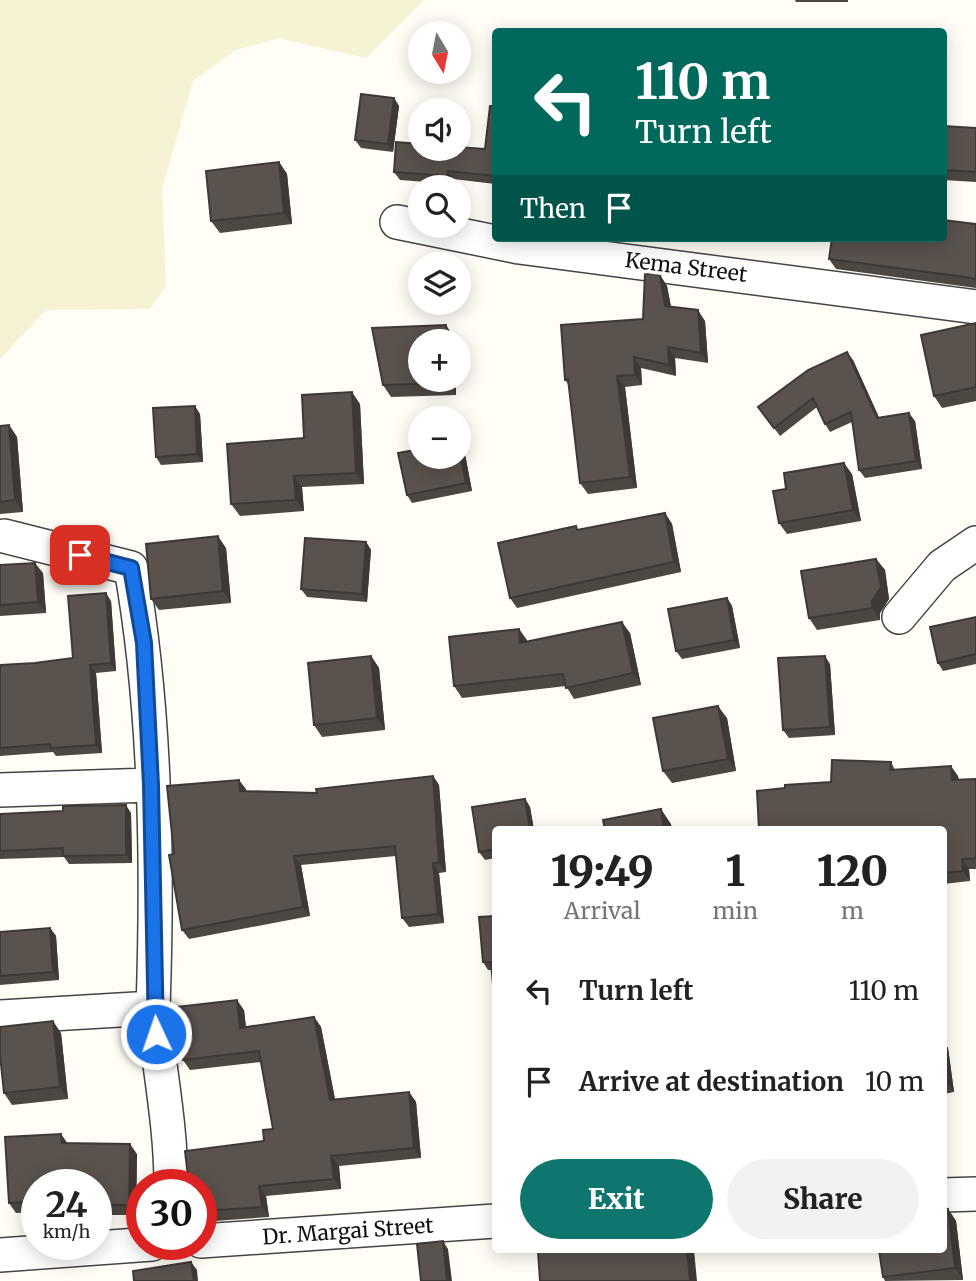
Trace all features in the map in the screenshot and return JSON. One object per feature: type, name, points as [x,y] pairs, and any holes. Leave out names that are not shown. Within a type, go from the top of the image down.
[{"type":"street","name":"Kema Street","points":[[397,222],[492,241]]},
{"type":"street","name":"Kema Street","points":[[495,242],[976,307]]},
{"type":"street","points":[[4,536],[131,568],[144,643],[151,785],[153,1008],[158,1061],[171,1133],[171,1169]]},
{"type":"street","points":[[899,617],[942,566],[976,543]]},
{"type":"street","points":[[0,790],[151,785]]},
{"type":"street","points":[[0,1017],[153,1008]]},
{"type":"street","points":[[947,1195],[976,1194]]},
{"type":"street","name":"Dr. Margai Street","points":[[217,1240],[492,1221]]},
{"type":"street","points":[[0,1255],[126,1246]]},
{"type":"shaded area","points":[[0,0],[424,0],[366,58],[279,38],[236,50],[193,81],[162,189],[166,286],[150,309],[46,310],[0,359]]},
{"type":"building","points":[[361,94],[394,98],[388,144],[355,140]]},
{"type":"building","points":[[492,106],[492,176],[448,171],[447,175],[394,172],[396,142],[408,143],[408,161],[471,161],[471,148],[485,149]]},
{"type":"building","points":[[947,126],[976,128],[976,172],[947,170]]},
{"type":"building","points":[[279,162],[284,213],[211,221],[206,171]]},
{"type":"building","points":[[947,220],[976,224],[976,280],[829,259],[831,242],[947,242]]},
{"type":"building","points":[[645,273],[660,275],[665,306],[698,310],[701,353],[668,347],[669,365],[634,357],[635,375],[617,376],[630,477],[580,483],[568,379],[565,380],[561,325],[643,319]]},
{"type":"building","points":[[976,323],[976,387],[934,396],[921,335]]},
{"type":"building","points":[[446,325],[446,329],[408,329],[408,384],[383,385],[372,328]]},
{"type":"building","points":[[847,352],[877,418],[909,413],[916,461],[859,470],[851,412],[825,424],[813,398],[774,428],[758,407],[808,370]]},
{"type":"building","points":[[352,392],[356,473],[294,476],[296,500],[231,504],[227,444],[304,438],[302,395]]},
{"type":"building","points":[[195,406],[197,454],[156,457],[153,408]]},
{"type":"building","points":[[9,425],[15,500],[0,502],[0,426]]},
{"type":"building","points":[[408,451],[408,469],[463,469],[466,483],[407,495],[398,453]]},
{"type":"building","points":[[844,463],[853,510],[779,523],[773,491],[786,489],[784,473]]},
{"type":"building","points":[[665,513],[674,562],[510,598],[498,543],[576,526],[577,530]]},
{"type":"building","points":[[218,536],[223,591],[151,599],[146,544]]},
{"type":"building","points":[[305,538],[366,542],[362,594],[301,589]]},
{"type":"building","points":[[876,559],[881,587],[872,601],[872,608],[809,618],[801,571]]},
{"type":"building","points":[[35,563],[38,602],[0,605],[0,565]]},
{"type":"building","points":[[106,593],[111,663],[90,665],[96,745],[51,748],[50,744],[0,748],[0,665],[73,658],[68,596]]},
{"type":"building","points":[[727,598],[734,640],[676,651],[668,609]]},
{"type":"building","points":[[976,617],[976,654],[938,663],[930,627]]},
{"type":"building","points":[[622,622],[633,673],[566,688],[563,674],[454,686],[449,637],[519,629],[520,643]]},
{"type":"building","points":[[371,656],[377,718],[314,725],[308,663]]},
{"type":"building","points":[[825,656],[830,727],[783,730],[778,658]]},
{"type":"building","points":[[718,706],[728,759],[663,771],[653,718]]},
{"type":"building","points":[[832,760],[891,762],[890,770],[951,766],[952,780],[976,779],[976,858],[962,859],[963,871],[947,873],[947,826],[759,826],[757,791],[785,788],[785,785],[831,782]]},
{"type":"building","points":[[433,776],[439,863],[433,863],[438,914],[402,918],[395,846],[294,856],[303,907],[182,930],[169,855],[174,854],[167,786],[239,780],[240,791],[317,793],[316,789]]},
{"type":"building","points":[[525,799],[529,826],[492,826],[492,850],[479,852],[472,807]]},
{"type":"building","points":[[126,805],[126,855],[63,856],[63,848],[0,851],[0,814],[63,811],[63,806]]},
{"type":"building","points":[[661,809],[663,826],[604,826],[603,820]]},
{"type":"building","points":[[492,916],[492,973],[491,962],[483,962],[479,917]]},
{"type":"building","points":[[50,928],[53,972],[0,976],[0,932]]},
{"type":"building","points":[[237,1000],[240,1028],[314,1017],[330,1100],[409,1092],[414,1148],[331,1156],[334,1179],[259,1186],[262,1207],[217,1210],[217,1169],[187,1169],[185,1151],[264,1141],[263,1130],[273,1129],[259,1051],[183,1060],[177,1007]]},
{"type":"building","points":[[53,1021],[60,1087],[4,1093],[0,1027]]},
{"type":"building","points":[[61,1134],[62,1143],[130,1144],[130,1169],[126,1169],[126,1205],[112,1205],[112,1169],[21,1169],[21,1202],[9,1203],[5,1137]]},
{"type":"building","points":[[947,1209],[955,1268],[883,1277],[879,1253],[947,1253]]},
{"type":"building","points":[[443,1241],[447,1281],[421,1281],[417,1244]]},
{"type":"building","points":[[538,1253],[687,1253],[690,1281],[540,1281]]},
{"type":"building","points":[[191,1262],[194,1281],[134,1281],[133,1271]]},
{"type":"route","points":[[80,555],[131,568],[144,643],[151,785],[155,952],[153,1008],[156,1034]]}]
